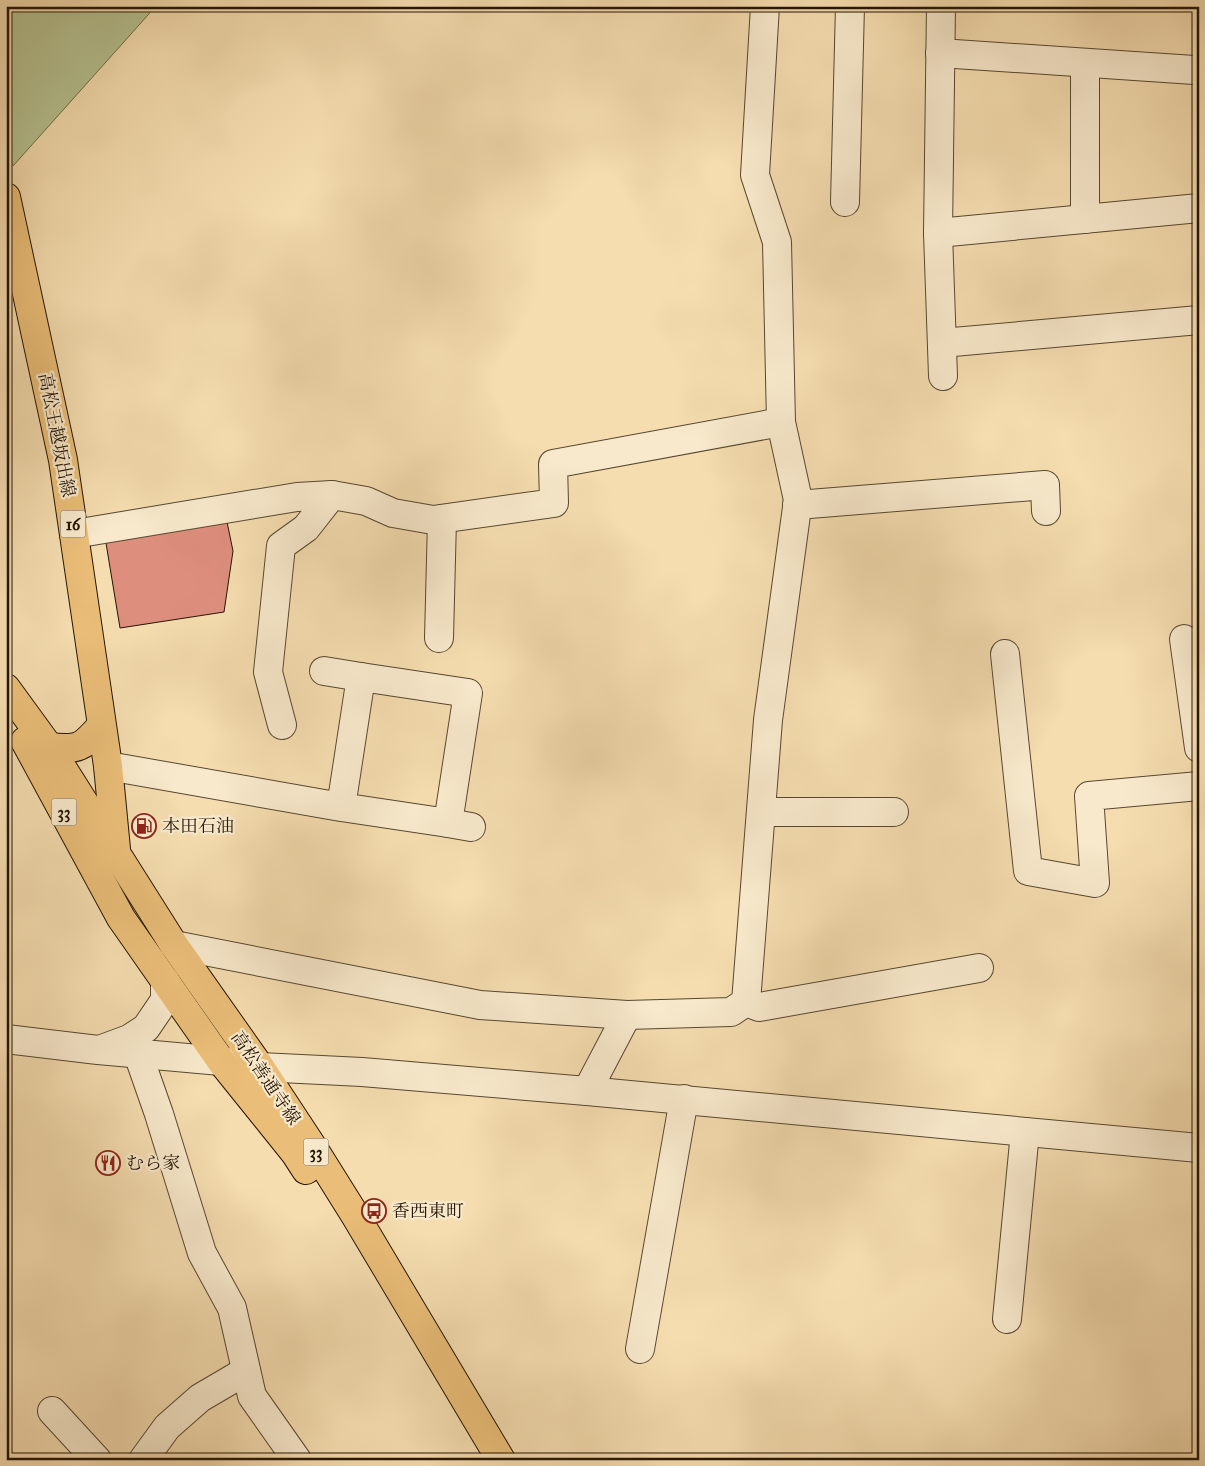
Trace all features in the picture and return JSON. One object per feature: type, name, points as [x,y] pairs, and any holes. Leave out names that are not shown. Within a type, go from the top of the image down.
[{"type":"main road","name":"高松王越坂出線","points":[[6,197],[63,460],[108,766],[116,854]]},
{"type":"main road","name":"高松善通寺線","points":[[6,688],[49,747],[174,945],[260,1067],[355,1215],[501,1460]]},
{"type":"main road","name":"高松善通寺線","points":[[6,706],[121,918],[214,1050],[295,1153],[402,1322],[482,1460]]},
{"type":"main road","points":[[49,747],[68,749],[76,747],[87,742],[101,726]]},
{"type":"main road","points":[[45,776],[71,781],[95,773],[108,766]]},
{"type":"main road","name":"高松善通寺線","points":[[116,854],[121,918]]},
{"type":"street","points":[[746,1002],[768,720],[798,500],[782,422],[777,242],[755,175],[765,6]]},
{"type":"street","points":[[845,202],[850,6]]},
{"type":"street","points":[[941,6],[938,233],[944,376]]},
{"type":"street","points":[[940,53],[1194,70]]},
{"type":"street","points":[[1085,63],[1085,219]]},
{"type":"street","points":[[938,233],[1199,208]]},
{"type":"street","points":[[942,343],[1199,320]]},
{"type":"street","points":[[74,534],[297,497],[332,495],[366,501],[394,513],[433,520],[554,503],[553,464],[782,422]]},
{"type":"street","points":[[797,505],[1045,485],[1046,511]]},
{"type":"street","points":[[282,725],[268,672],[281,546],[306,528],[332,495]]},
{"type":"street","points":[[439,638],[442,518]]},
{"type":"street","points":[[1184,640],[1199,748]]},
{"type":"street","points":[[1004,654],[1028,871],[1095,883],[1089,796],[1199,786]]},
{"type":"street","points":[[108,766],[341,807],[460,825],[469,686],[361,677],[324,671]]},
{"type":"street","points":[[341,807],[361,677]]},
{"type":"street","points":[[761,812],[894,812]]},
{"type":"street","points":[[174,945],[480,1005],[626,1015],[731,1012],[746,1002]]},
{"type":"street","points":[[746,1002],[759,1007],[979,968]]},
{"type":"street","points":[[98,1050],[128,1039],[146,1028],[165,1000],[165,981]]},
{"type":"street","points":[[207,992],[217,1021],[210,1036],[214,1050]]},
{"type":"street","points":[[587,1091],[626,1015]]},
{"type":"street","points":[[6,1039],[179,1058],[214,1050],[260,1067],[362,1072],[684,1099],[1199,1148]]},
{"type":"street","points":[[138,1054],[159,1114],[202,1254],[232,1308],[252,1396],[297,1460]]},
{"type":"street","points":[[640,1349],[684,1099]]},
{"type":"street","points":[[1006,1319],[1025,1132]]},
{"type":"street","points":[[144,1460],[167,1427],[200,1398],[246,1371]]},
{"type":"street","points":[[52,1411],[97,1460]]},
{"type":"green space","points":[[6,6],[156,6],[13,166],[6,139]]},
{"type":"building","points":[[226,517],[233,551],[224,612],[120,628],[105,537]]},
{"type":"place","name":"本田石油","points":[[144,826]]},
{"type":"place","name":"むら家","points":[[108,1163]]},
{"type":"place","name":"香西東町","points":[[374,1211]]}]
